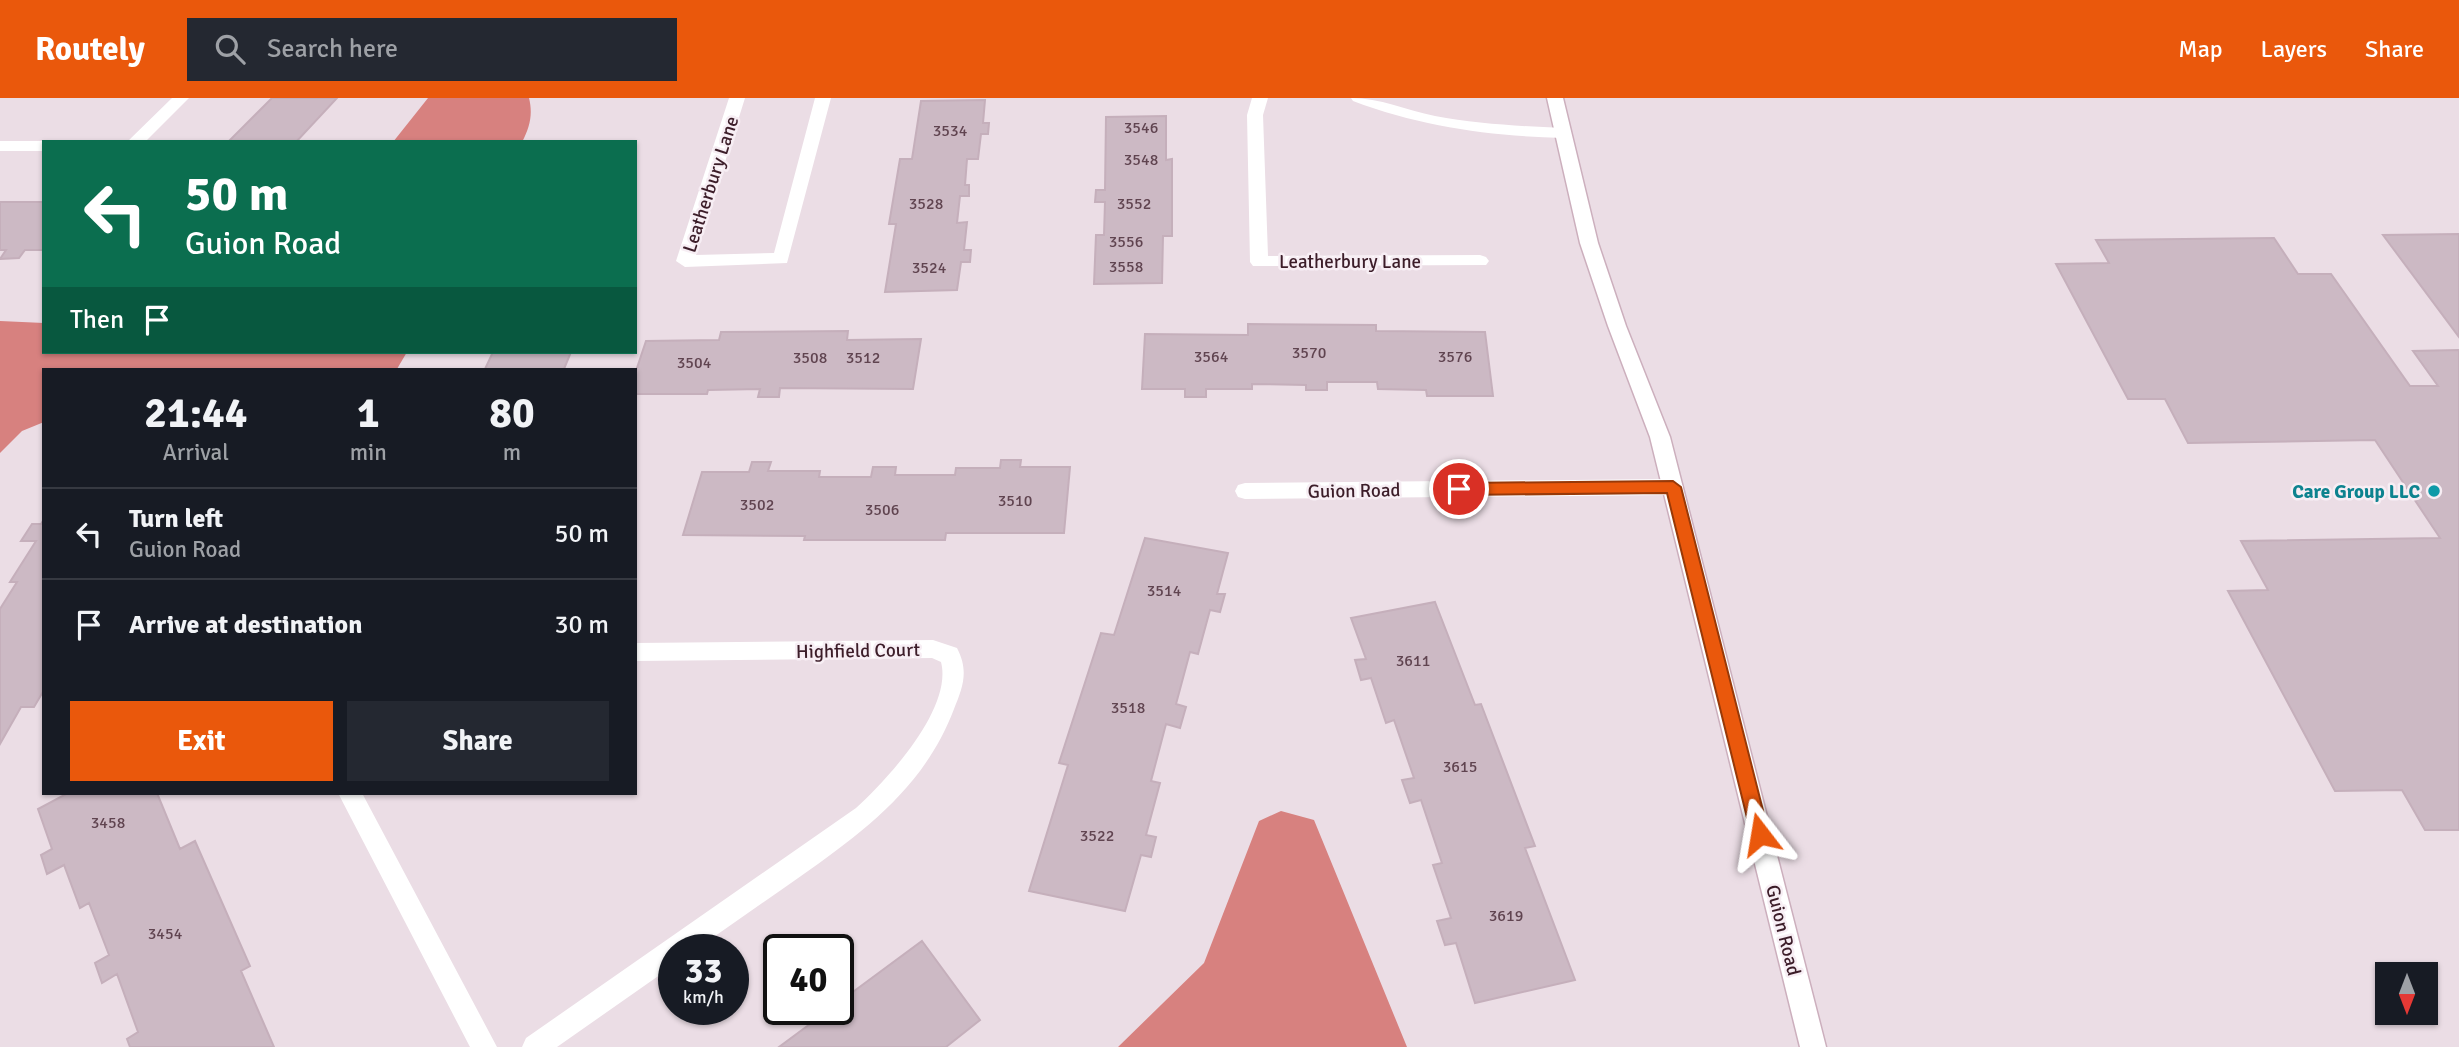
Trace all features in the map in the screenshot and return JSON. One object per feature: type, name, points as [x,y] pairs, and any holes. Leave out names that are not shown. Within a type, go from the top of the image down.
[{"type":"street","points":[[137,140],[181,98]]},
{"type":"street","name":"Leatherbury Lane","points":[[737,98],[685,261],[781,259],[823,98]]},
{"type":"street","name":"Leatherbury Lane","points":[[1260,98],[1255,115],[1259,262],[1479,261]]},
{"type":"street","points":[[1359,98],[1400,114],[1455,126],[1496,131],[1563,133]]},
{"type":"street","name":"Guion Road","points":[[1555,98],[1589,243],[1617,326],[1650,406],[1673,487],[1814,1047]]},
{"type":"street","points":[[0,146],[42,146]]},
{"type":"street","name":"Guion Road","points":[[1245,491],[1673,487]]},
{"type":"street","name":"Highfield Court","points":[[534,1047],[848,829],[878,805],[907,774],[930,741],[946,704],[954,669],[949,656],[933,649],[637,652]]},
{"type":"street","points":[[351,795],[484,1047]]},
{"type":"shaded area","points":[[428,98],[529,98],[531,115],[523,140],[395,140]]},
{"type":"shaded area","points":[[0,321],[42,323],[42,354],[406,354],[398,368],[42,368],[42,423],[22,431],[0,453]]},
{"type":"shaded area","points":[[1281,811],[1314,820],[1407,1047],[1118,1047],[1204,963],[1259,821]]},
{"type":"building","points":[[272,98],[337,98],[298,140],[230,140]]},
{"type":"building","points":[[985,100],[983,123],[989,123],[988,134],[981,134],[978,159],[967,159],[965,185],[969,185],[969,196],[960,196],[957,223],[967,222],[964,250],[971,250],[970,262],[961,262],[957,290],[885,292],[896,224],[889,224],[900,159],[912,159],[921,101]]},
{"type":"building","points":[[1166,116],[1166,160],[1172,159],[1172,236],[1163,236],[1162,283],[1094,284],[1096,235],[1104,235],[1105,202],[1095,202],[1096,190],[1105,190],[1106,117]]},
{"type":"building","points":[[0,202],[42,202],[42,250],[25,250],[19,258],[0,259],[6,250],[0,250]]},
{"type":"building","points":[[2459,234],[2459,337],[2383,235]]},
{"type":"building","name":"Care Group LLC","points":[[2274,238],[2298,274],[2331,274],[2410,386],[2438,386],[2413,351],[2459,350],[2459,830],[2425,830],[2402,790],[2335,791],[2228,591],[2268,590],[2241,541],[2440,538],[2375,440],[2188,443],[2165,399],[2128,399],[2056,264],[2109,263],[2096,240]]},
{"type":"building","points":[[1248,324],[1376,325],[1376,331],[1485,332],[1493,396],[1427,396],[1426,390],[1378,389],[1377,382],[1327,382],[1327,390],[1306,390],[1306,385],[1252,384],[1252,389],[1206,389],[1206,397],[1185,397],[1185,389],[1142,389],[1145,334],[1248,335]]},
{"type":"building","points":[[848,331],[847,340],[921,339],[913,389],[780,388],[779,397],[758,397],[760,389],[708,390],[707,394],[637,394],[637,368],[646,341],[719,340],[721,332]]},
{"type":"building","points":[[492,354],[570,354],[564,368],[485,368]]},
{"type":"building","points":[[1001,460],[1021,460],[1020,467],[1070,467],[1064,533],[946,533],[945,540],[804,540],[805,536],[683,535],[702,472],[749,472],[752,462],[771,462],[768,471],[820,471],[819,477],[871,477],[873,467],[896,467],[895,475],[955,475],[956,468],[1000,468]]},
{"type":"building","points":[[32,524],[41,524],[42,693],[34,707],[21,707],[0,744],[0,609],[17,582],[10,582],[36,541],[21,541]]},
{"type":"building","points":[[1145,538],[1228,553],[1217,594],[1225,594],[1220,612],[1210,610],[1198,654],[1190,652],[1176,704],[1186,707],[1180,728],[1166,724],[1151,781],[1160,783],[1146,835],[1156,837],[1151,857],[1141,855],[1125,911],[1029,891],[1068,765],[1059,763],[1101,633],[1114,635]]},
{"type":"building","points":[[1435,602],[1475,705],[1481,704],[1535,846],[1525,848],[1575,980],[1475,1003],[1456,943],[1445,945],[1437,921],[1451,918],[1433,865],[1442,863],[1421,800],[1410,803],[1402,780],[1414,778],[1394,720],[1386,723],[1371,678],[1361,680],[1355,660],[1366,659],[1351,618]]},
{"type":"building","points":[[64,795],[158,795],[180,849],[195,841],[250,966],[241,971],[274,1047],[130,1047],[127,1039],[138,1032],[117,974],[102,983],[95,963],[109,955],[89,903],[80,908],[64,865],[47,874],[41,855],[52,849],[38,809]]},
{"type":"building","points":[[922,941],[980,1020],[946,1047],[779,1047],[809,1025],[854,1025],[854,991]]},
{"type":"place","name":"Care Group LLC","points":[[2434,491]]},
{"type":"route","points":[[1459,489],[1673,487],[1760,834]]}]
